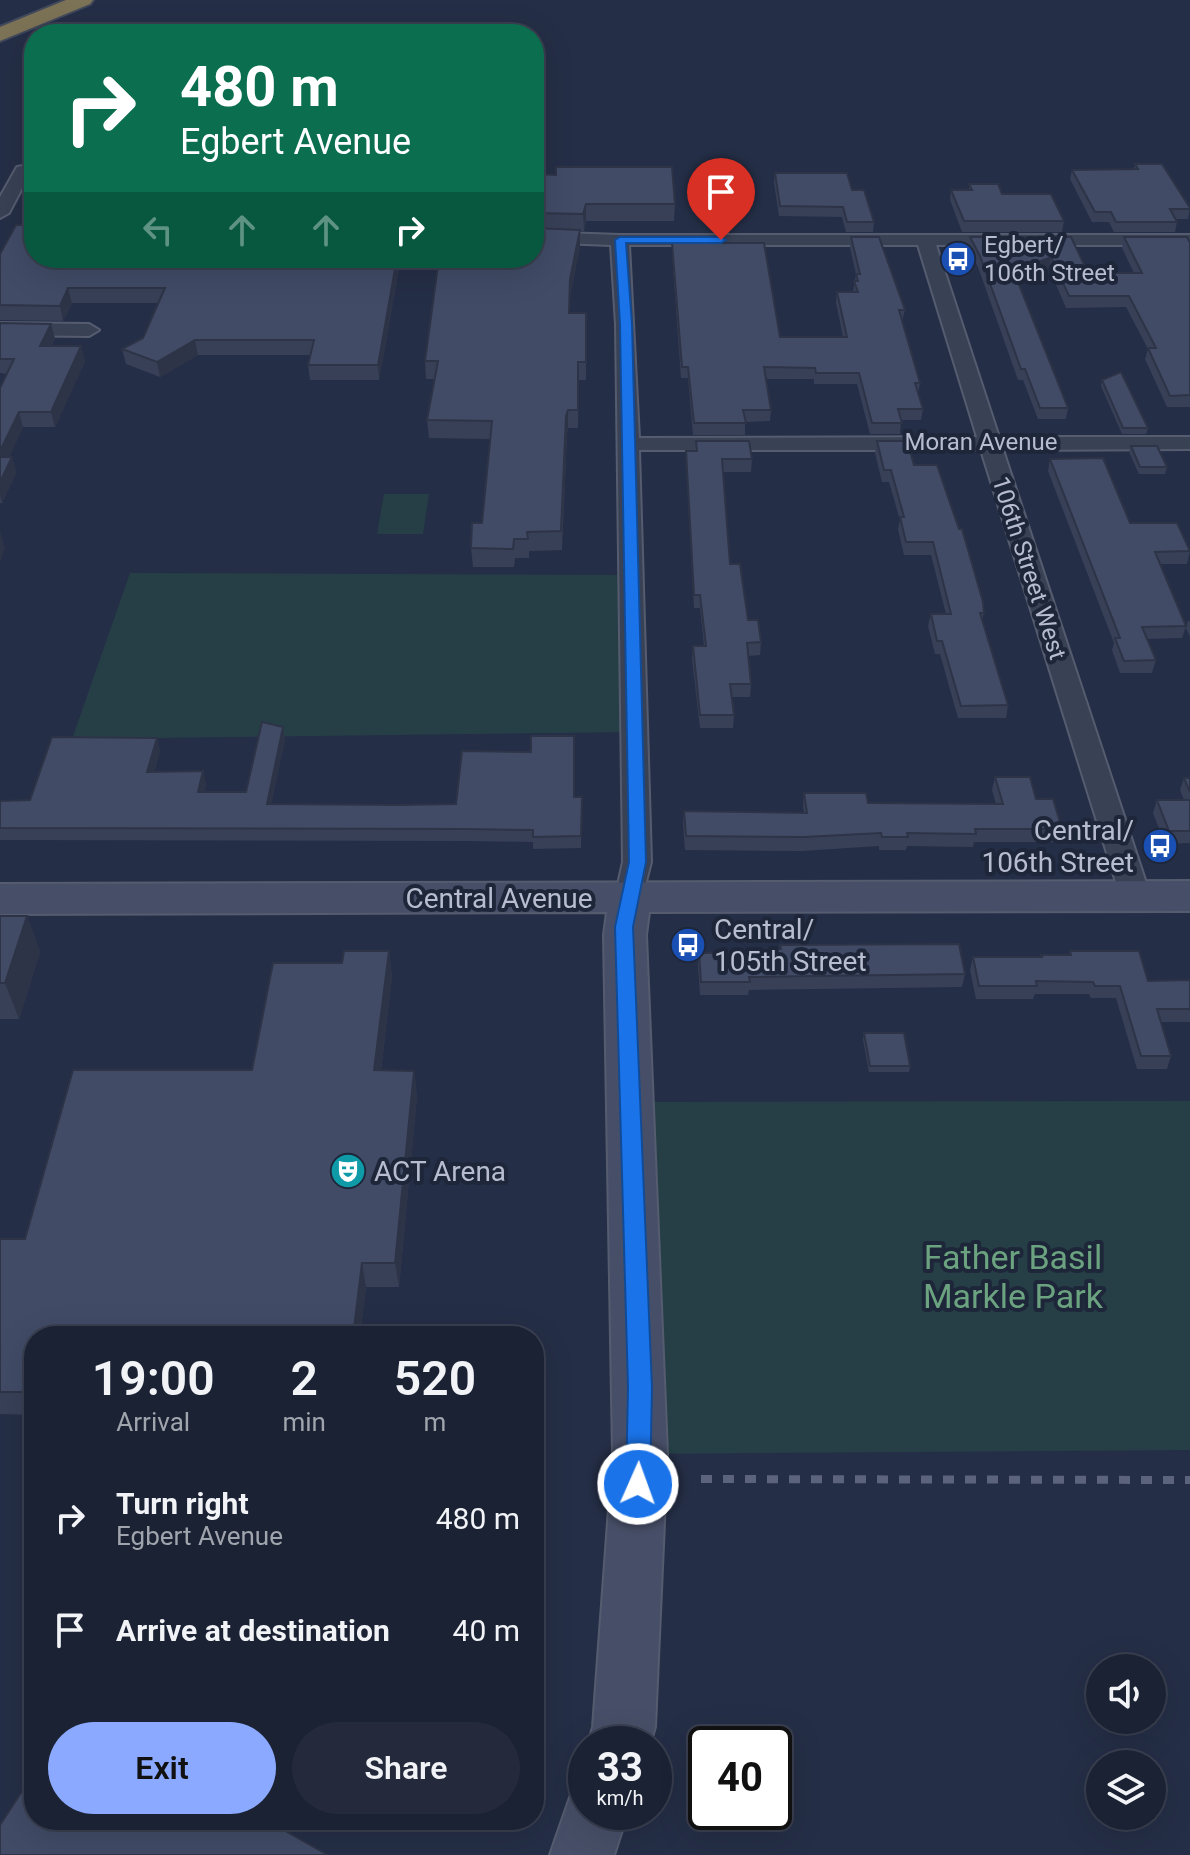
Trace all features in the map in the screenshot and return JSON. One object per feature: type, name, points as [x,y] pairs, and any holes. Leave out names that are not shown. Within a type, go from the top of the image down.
[{"type":"highway","points":[[26,24],[83,0]]},
{"type":"highway","points":[[0,35],[24,25]]},
{"type":"main road","name":"Central Avenue","points":[[0,899],[1190,896]]},
{"type":"main road","points":[[624,1726],[640,1454],[624,927],[630,898]]},
{"type":"main road","points":[[582,1855],[590,1830]]},
{"type":"street","points":[[21,218],[0,216],[23,171]]},
{"type":"street","points":[[544,237],[1190,240]]},
{"type":"street","points":[[620,240],[628,444],[637,862],[630,898]]},
{"type":"street","name":"106th Street West","points":[[925,240],[1135,895]]},
{"type":"street","points":[[0,329],[89,330]]},
{"type":"street","name":"Moran Avenue","points":[[628,444],[1190,443]]},
{"type":"green space","points":[[384,494],[429,494],[423,534],[377,534]]},
{"type":"green space","points":[[130,573],[631,575],[634,732],[72,739]]},
{"type":"green space","name":"Father Basil Markle Park","points":[[1190,1101],[1190,1450],[640,1454],[629,1102]]},
{"type":"building","points":[[1135,164],[1162,164],[1190,208],[1170,209],[1177,222],[1116,222],[1111,212],[1095,212],[1072,170],[1138,169]]},
{"type":"building","points":[[556,167],[672,167],[675,204],[586,204],[583,214],[544,213],[544,174],[556,175]]},
{"type":"building","points":[[775,173],[847,173],[852,190],[864,190],[874,222],[847,222],[843,207],[780,206]]},
{"type":"building","points":[[969,184],[998,184],[1002,194],[1051,194],[1064,221],[964,221],[951,190],[972,190]]},
{"type":"building","points":[[16,225],[24,225],[24,268],[395,268],[378,365],[308,365],[314,340],[195,340],[157,362],[122,349],[143,338],[165,288],[68,288],[60,306],[0,305],[0,254]]},
{"type":"building","points":[[544,228],[580,230],[570,279],[569,313],[586,313],[586,362],[578,362],[578,410],[568,410],[566,416],[561,531],[527,532],[528,539],[514,539],[513,549],[471,548],[472,523],[482,523],[492,421],[427,420],[438,361],[425,361],[438,268],[544,268]]},
{"type":"building","points":[[851,237],[879,237],[905,310],[899,310],[920,383],[915,383],[923,409],[898,409],[902,423],[872,423],[859,373],[816,373],[815,368],[764,367],[771,410],[743,410],[746,423],[694,423],[688,367],[682,367],[672,243],[764,243],[780,337],[847,337],[837,292],[858,292],[854,281],[858,281],[856,274],[860,274]]},
{"type":"building","points":[[970,237],[1071,237],[1088,273],[1142,273],[1124,237],[1187,237],[1190,243],[1190,395],[1170,396],[1148,348],[1156,348],[1129,296],[1069,296],[1051,257],[1014,272],[1068,408],[1040,408],[1025,369],[1021,369],[980,256]]},
{"type":"building","points":[[0,323],[51,324],[40,346],[81,346],[51,412],[19,412],[0,451],[0,388],[14,359],[0,359]]},
{"type":"building","points":[[1121,372],[1148,428],[1123,428],[1102,380]]},
{"type":"building","points":[[696,441],[749,441],[752,459],[722,459],[730,564],[740,564],[748,620],[758,620],[761,642],[747,643],[751,684],[730,684],[734,715],[700,715],[693,646],[706,646],[700,595],[694,595],[686,451],[697,451]]},
{"type":"building","points":[[877,441],[907,441],[914,465],[937,465],[959,529],[962,529],[983,602],[984,613],[980,613],[1008,705],[961,706],[942,641],[937,641],[931,614],[951,614],[933,542],[906,542],[900,517],[904,517],[891,470],[884,470]]},
{"type":"building","points":[[1131,446],[1157,446],[1167,467],[1140,467]]},
{"type":"building","points":[[0,457],[12,457],[0,482]]},
{"type":"building","points":[[1103,458],[1130,523],[1177,523],[1190,551],[1155,552],[1186,626],[1142,627],[1156,660],[1124,661],[1115,638],[1120,638],[1050,459]]},
{"type":"building","points":[[262,722],[283,727],[267,804],[456,804],[462,751],[531,752],[531,736],[574,736],[574,797],[582,797],[581,836],[533,837],[533,830],[466,829],[0,828],[0,801],[30,800],[52,737],[157,738],[147,772],[203,771],[198,792],[246,792]]},
{"type":"building","points":[[995,777],[1030,777],[1036,799],[1053,799],[1062,829],[975,829],[976,834],[907,833],[908,837],[882,837],[881,833],[804,837],[686,836],[684,811],[807,813],[804,793],[866,793],[868,803],[1003,804]]},
{"type":"building","points":[[1184,778],[1190,778],[1190,792]]},
{"type":"building","points":[[1157,800],[1190,800],[1190,831],[1169,831]]},
{"type":"building","points":[[0,916],[27,916],[5,983],[0,983]]},
{"type":"building","points":[[959,944],[965,974],[749,977],[750,982],[701,982],[699,953],[764,953],[763,949],[781,949],[780,945]]},
{"type":"building","points":[[344,951],[389,951],[374,1070],[414,1071],[395,1263],[362,1263],[354,1326],[24,1326],[24,1392],[0,1392],[0,1239],[25,1239],[73,1070],[252,1070],[273,963],[342,963]]},
{"type":"building","points":[[1070,951],[1139,951],[1148,981],[1190,980],[1190,1009],[1157,1009],[1171,1056],[1141,1056],[1120,986],[1036,981],[1037,986],[979,986],[973,957],[1042,957],[1071,955]]},
{"type":"building","points":[[864,1033],[904,1033],[910,1066],[870,1066]]},
{"type":"building","points":[[24,1788],[24,1830],[284,1830],[328,1855],[0,1855],[0,1825]]},
{"type":"railway","points":[[701,1479],[1190,1480]]},
{"type":"place","name":"Egbert/ 106th Street","points":[[958,259]]},
{"type":"place","name":"Central/ 106th Street","points":[[1160,846]]},
{"type":"place","name":"Central/ 105th Street","points":[[688,945]]},
{"type":"place","name":"ACT Arena","points":[[348,1171]]},
{"type":"route","points":[[638,1484],[640,1388],[624,927],[637,862],[626,324],[620,240],[721,240]]}]
